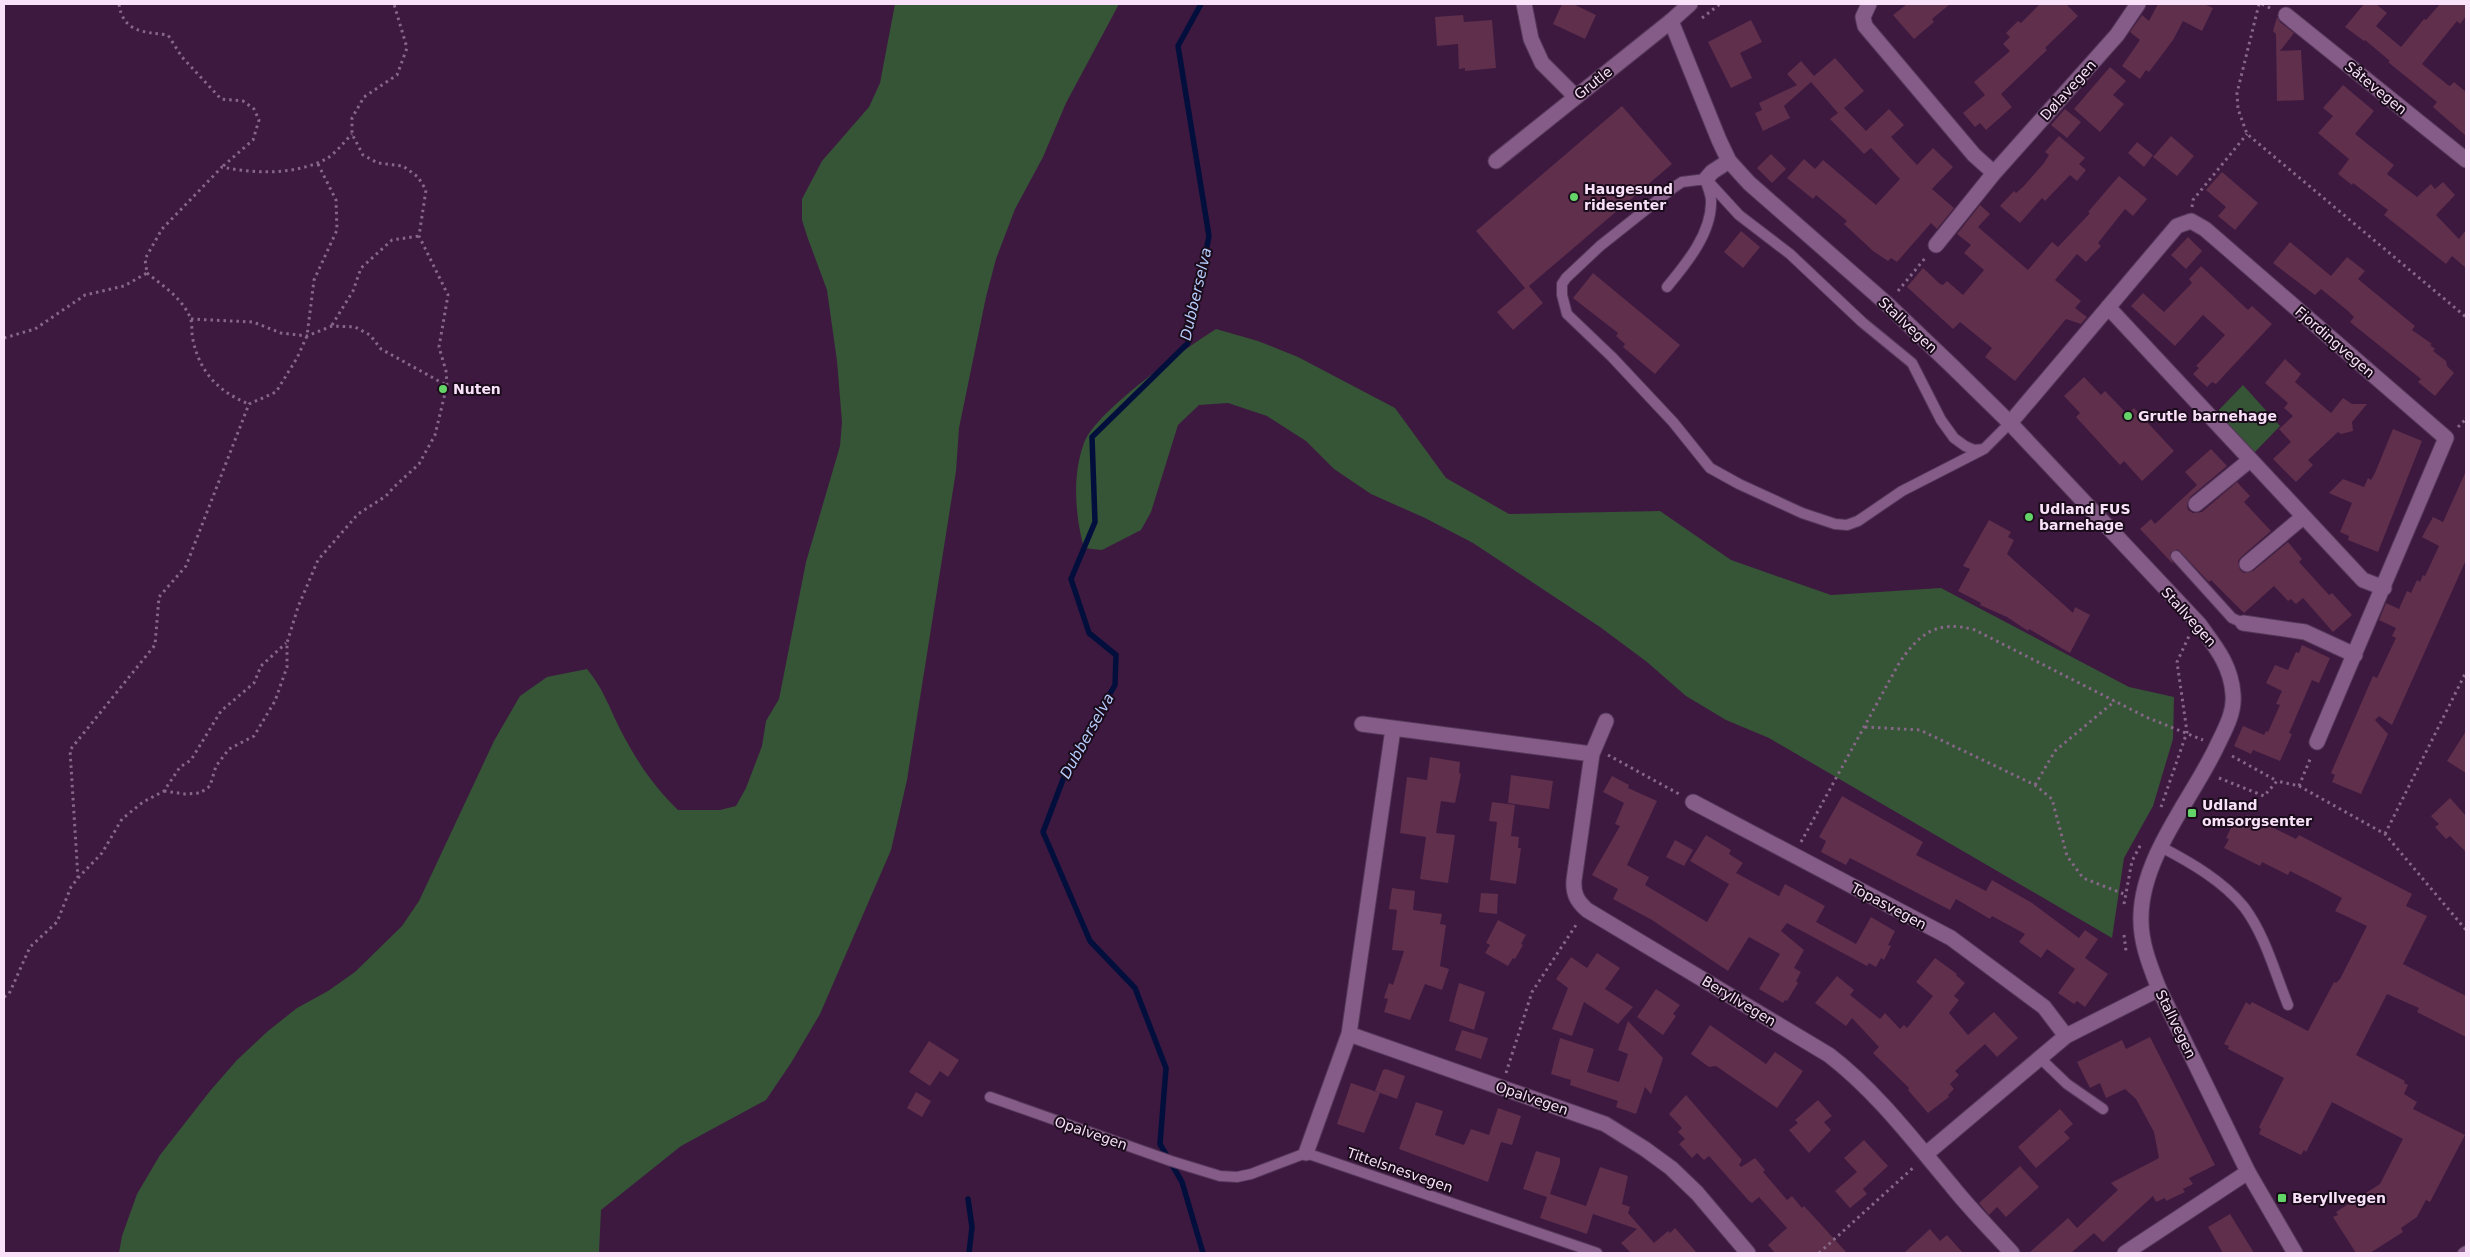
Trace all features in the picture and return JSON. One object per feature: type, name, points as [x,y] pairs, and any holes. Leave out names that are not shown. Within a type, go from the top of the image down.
[{"type":"street","points":[[1524,4],[1531,39],[1542,63],[1576,97]]},
{"type":"street","name":"Grutle","points":[[1496,161],[1690,4]]},
{"type":"street","points":[[1869,4],[1863,17],[1865,26],[1974,155],[1994,173]]},
{"type":"street","name":"Dølavegen","points":[[1936,245],[1994,173],[2117,34],[2138,4]]},
{"type":"street","name":"Såtevegen","points":[[2286,16],[2466,160]]},
{"type":"street","name":"Stallvegen","points":[[1671,21],[1729,161],[1749,183],[1887,304],[2010,423],[2199,624],[2223,656],[2231,678],[2234,696],[2230,719],[2204,773],[2161,847],[2150,871],[2140,916],[2147,960],[2159,990],[2248,1172],[2295,1253]]},
{"type":"street","points":[[1706,179],[1712,172],[1729,161]]},
{"type":"street","points":[[2010,423],[2177,226],[2191,221]]},
{"type":"street","name":"Fjordingvegen","points":[[2191,221],[2205,229],[2446,438],[2384,588],[2317,742]]},
{"type":"street","points":[[2108,308],[2362,580],[2384,588]]},
{"type":"street","points":[[2196,504],[2250,460]]},
{"type":"street","points":[[2247,564],[2303,517]]},
{"type":"street","points":[[2242,623],[2306,632],[2355,655]]},
{"type":"street","name":"Beryllvegen","points":[[1606,721],[1592,754],[1574,893],[1587,910],[1829,1055],[1847,1069],[1926,1154],[2012,1253]]},
{"type":"street","points":[[1362,724],[1592,754]]},
{"type":"street","points":[[1306,1153],[1349,1034],[1393,729]]},
{"type":"street","name":"Topasvegen","points":[[1692,802],[1950,938],[2009,979],[2044,1007],[2066,1036]]},
{"type":"street","points":[[1926,1154],[2066,1036],[2159,990]]},
{"type":"street","name":"Opalvegen","points":[[1349,1034],[1606,1124],[1671,1168],[1697,1194],[1748,1253]]},
{"type":"street","points":[[2125,1253],[2248,1172]]},
{"type":"lane","points":[[1667,287],[1682,269],[1710,219],[1711,200],[1706,179]]},
{"type":"lane","points":[[1706,179],[1682,182],[1642,211],[1566,278],[1562,284],[1562,295],[1567,314],[1612,357],[1673,422],[1710,468],[1739,484],[1802,513],[1835,524],[1847,525],[1858,521],[1902,491],[1984,450],[2010,423]]},
{"type":"lane","points":[[1706,179],[1739,215],[1790,254],[1855,315],[1912,363],[1941,420],[1954,438],[1965,446],[1984,450]]},
{"type":"lane","points":[[2176,556],[2232,618],[2242,623]]},
{"type":"lane","points":[[2161,847],[2192,863],[2244,908],[2263,942],[2288,1005]]},
{"type":"lane","points":[[2040,1058],[2061,1079],[2103,1110]]},
{"type":"lane","name":"Opalvegen","points":[[990,1097],[1179,1164],[1220,1176],[1237,1177],[1251,1174],[1306,1153]]},
{"type":"lane","name":"Tittelsnesvegen","points":[[1306,1153],[1597,1253]]},
{"type":"path","points":[[119,4],[121,16],[129,26],[145,32],[168,35],[182,57],[221,99],[243,101],[254,109],[259,120],[253,140],[222,167],[162,229],[145,260],[147,273],[180,299],[191,319],[192,339],[199,362],[216,386],[229,396],[249,404]]},
{"type":"path","points":[[164,791],[185,794],[200,793],[210,786],[216,766],[229,750],[254,736],[275,701],[287,667],[286,643],[298,607],[318,560],[358,514],[386,496],[394,486],[419,464],[435,434],[447,385],[446,371],[439,347],[448,295],[419,236],[426,190],[418,177],[403,166],[378,163],[363,155],[352,134],[352,118],[364,97],[396,75],[407,48],[394,4]]},
{"type":"path","points":[[2259,4],[2237,92],[2238,109],[2247,134],[2466,317]]},
{"type":"path","points":[[222,167],[251,173],[297,168],[327,158],[352,134]]},
{"type":"path","points":[[2191,221],[2193,200],[2247,134]]},
{"type":"path","points":[[78,878],[70,750],[155,646],[159,597],[186,566],[249,404],[276,392],[297,358],[307,336],[314,280],[337,230],[336,200],[317,162]]},
{"type":"path","points":[[332,326],[353,291],[361,268],[392,240],[419,236]]},
{"type":"path","points":[[1887,304],[1936,245]]},
{"type":"path","points":[[4,338],[35,329],[85,295],[124,286],[147,273]]},
{"type":"path","points":[[191,319],[253,322],[281,333],[307,336],[332,326],[354,327],[370,335],[381,350],[447,385]]},
{"type":"path","points":[[2157,816],[2187,732],[2177,662],[2188,638],[2199,624]]},
{"type":"path","points":[[1794,855],[1911,644],[1924,634],[1951,626],[1975,630],[2146,717],[2203,740]]},
{"type":"path","points":[[4,997],[9,994],[30,947],[57,922],[71,887],[102,853],[122,819],[143,802],[164,791],[180,767],[191,760],[221,711],[254,683],[261,666],[286,643]]},
{"type":"path","points":[[2385,834],[2466,674]]},
{"type":"path","points":[[2035,785],[2055,751],[2115,701]]},
{"type":"path","points":[[1865,727],[1920,730],[2035,785],[2052,799],[2067,856],[2083,878],[2124,894]]},
{"type":"path","points":[[2299,786],[2317,742]]},
{"type":"path","points":[[1592,754],[1607,754],[1692,802]]},
{"type":"path","points":[[2232,756],[2277,782],[2299,786],[2385,834],[2466,930]]},
{"type":"path","points":[[2204,773],[2264,796],[2277,782]]},
{"type":"path","points":[[2124,906],[2124,894],[2132,861],[2144,839]]},
{"type":"path","points":[[1501,1088],[1532,992],[1587,910]]},
{"type":"path","points":[[2124,934],[2127,952]]},
{"type":"path","points":[[1819,1253],[1911,1170],[1926,1154]]},
{"type":"green space","points":[[895,4],[1119,4],[1066,103],[1043,157],[1015,209],[996,259],[986,297],[959,428],[956,471],[907,780],[891,850],[820,1014],[791,1063],[766,1100],[681,1146],[601,1210],[599,1253],[119,1253],[122,1236],[137,1194],[160,1155],[210,1091],[237,1060],[268,1031],[297,1008],[328,991],[355,972],[402,926],[419,901],[494,741],[520,696],[547,677],[587,669],[602,691],[620,729],[639,762],[661,792],[678,810],[720,810],[736,806],[746,788],[762,746],[766,721],[779,699],[806,562],[840,446],[842,422],[837,361],[827,290],[802,220],[802,199],[822,161],[869,107],[880,83]]},
{"type":"green space","points":[[1216,329],[1258,341],[1298,357],[1395,408],[1446,478],[1509,514],[1660,511],[1731,560],[1831,595],[1941,588],[2129,687],[2174,697],[2173,739],[2153,806],[2124,858],[2112,938],[1769,738],[1726,720],[1686,696],[1647,662],[1600,627],[1473,543],[1425,518],[1371,494],[1334,469],[1306,441],[1267,416],[1228,403],[1199,405],[1178,425],[1151,512],[1141,530],[1102,550],[1084,548],[1077,509],[1076,482],[1080,455],[1084,443],[1105,414],[1123,398],[1184,350]]},
{"type":"green space","points":[[2243,385],[2280,426],[2253,454],[2216,413]]},
{"type":"building","points":[[1562,4],[1573,4],[1596,15],[1585,39],[1553,24]]},
{"type":"building","points":[[1907,4],[1950,4],[1932,19],[1934,22],[1914,39],[1893,15]]},
{"type":"building","points":[[2040,4],[2066,4],[2078,16],[2045,48],[2047,50],[2001,94],[2012,107],[1986,130],[1980,123],[1975,127],[1963,113],[1985,95],[1974,82],[2010,51],[2003,44],[2010,37],[2006,33],[2018,21],[2021,23]]},
{"type":"building","points":[[2158,4],[2204,4],[2213,8],[2202,31],[2183,21],[2173,40],[2149,72],[2146,70],[2140,79],[2122,66],[2140,40],[2130,32],[2142,15],[2149,21]]},
{"type":"building","points":[[2364,4],[2376,4],[2387,13],[2376,26],[2401,47],[2424,19],[2426,20],[2440,4],[2466,4],[2466,16],[2460,24],[2457,21],[2422,64],[2448,85],[2450,86],[2454,82],[2466,92],[2466,136],[2433,107],[2437,102],[2388,62],[2390,61],[2365,40],[2345,27]]},
{"type":"building","points":[[1463,15],[1464,22],[1492,20],[1496,68],[1465,71],[1465,68],[1459,69],[1458,44],[1437,46],[1435,17]]},
{"type":"building","points":[[2277,17],[2280,22],[2294,33],[2280,51],[2301,50],[2304,100],[2277,101],[2276,34],[2273,31]]},
{"type":"building","points":[[1751,20],[1762,42],[1740,53],[1752,78],[1731,88],[1708,42]]},
{"type":"building","points":[[1835,58],[1864,91],[1844,108],[1866,131],[1889,109],[1904,125],[1891,137],[1917,165],[1933,148],[1953,167],[1932,189],[1954,208],[1937,229],[1931,223],[1897,262],[1891,258],[1888,261],[1873,251],[1844,224],[1847,221],[1816,195],[1813,199],[1787,178],[1804,159],[1815,169],[1823,160],[1876,205],[1900,179],[1871,148],[1864,154],[1830,119],[1838,113],[1811,82],[1784,106],[1790,118],[1763,131],[1755,113],[1762,110],[1759,103],[1797,85],[1787,74],[1801,61],[1814,76]]},
{"type":"building","points":[[2110,67],[2126,81],[2113,95],[2124,104],[2100,132],[2074,109]]},
{"type":"building","points":[[2343,85],[2374,111],[2355,134],[2394,165],[2387,174],[2417,197],[2431,184],[2435,189],[2443,182],[2455,195],[2436,215],[2459,239],[2466,230],[2466,268],[2452,256],[2446,264],[2384,215],[2388,210],[2338,174],[2349,159],[2318,133],[2333,116],[2323,108]]},
{"type":"building","name":"Haugesund ridesenter","points":[[1622,106],[1672,164],[1529,286],[1543,303],[1513,330],[1497,312],[1525,288],[1476,231]]},
{"type":"building","points":[[2065,109],[2081,122],[2067,138],[2051,125]]},
{"type":"building","points":[[2059,136],[2085,158],[2079,164],[2086,170],[2077,181],[2070,175],[2045,201],[2042,198],[2020,223],[2000,206],[2014,191],[2016,193],[2023,187],[2044,163],[2049,155],[2045,152]]},
{"type":"building","points":[[2171,136],[2194,156],[2177,176],[2153,157]]},
{"type":"building","points":[[2137,142],[2153,155],[2144,167],[2128,153]]},
{"type":"building","points":[[1771,154],[1786,169],[1772,183],[1757,168]]},
{"type":"building","points":[[2222,172],[2258,203],[2235,230],[2218,216],[2226,207],[2206,190]]},
{"type":"building","points":[[2119,176],[2147,199],[2133,216],[2125,209],[2098,243],[2101,246],[2086,262],[2077,254],[2055,280],[2081,301],[2075,308],[2087,317],[2081,324],[2066,319],[2015,381],[1985,357],[1992,348],[1960,322],[1953,329],[1907,287],[1923,268],[1940,284],[1943,285],[1947,281],[1963,295],[1984,270],[1964,253],[1971,245],[1957,234],[1980,205],[1990,214],[1978,227],[2028,270],[2052,242],[2058,247],[2090,213],[2088,212]]},
{"type":"building","points":[[1741,231],[1760,247],[1743,268],[1724,252]]},
{"type":"building","points":[[2188,237],[2202,251],[2186,269],[2171,255]]},
{"type":"building","points":[[2290,242],[2331,276],[2347,257],[2365,271],[2358,279],[2415,326],[2412,330],[2432,344],[2430,345],[2435,349],[2433,351],[2446,361],[2447,366],[2454,373],[2435,396],[2418,382],[2421,379],[2350,322],[2354,317],[2348,311],[2321,289],[2315,295],[2273,263]]},
{"type":"building","points":[[2201,266],[2248,310],[2252,306],[2272,324],[2216,384],[2212,382],[2207,387],[2193,374],[2199,368],[2196,366],[2225,335],[2203,315],[2175,346],[2131,306],[2143,293],[2164,312],[2192,283],[2189,279]]},
{"type":"building","points":[[1593,273],[1680,345],[1655,374],[1623,347],[1625,344],[1616,336],[1618,333],[1573,298]]},
{"type":"building","points":[[2285,359],[2301,374],[2295,382],[2331,413],[2343,398],[2352,404],[2367,404],[2352,422],[2353,431],[2341,434],[2338,432],[2308,460],[2313,465],[2296,482],[2273,459],[2291,442],[2279,429],[2293,416],[2284,408],[2288,403],[2265,383]]},
{"type":"building","points":[[2084,377],[2101,395],[2105,391],[2127,414],[2134,408],[2174,451],[2142,481],[2124,461],[2120,465],[2076,417],[2080,413],[2064,396]]},
{"type":"building","points":[[2393,429],[2422,441],[2378,552],[2348,540],[2349,536],[2340,532],[2352,503],[2329,493],[2343,479],[2364,487],[2368,478],[2371,480]]},
{"type":"building","points":[[2211,449],[2227,466],[2190,497],[2187,505],[2188,510],[2193,513],[2202,512],[2237,482],[2250,496],[2244,502],[2271,531],[2241,557],[2238,561],[2240,570],[2244,573],[2253,571],[2288,542],[2302,559],[2299,562],[2329,595],[2332,593],[2352,615],[2333,632],[2303,598],[2296,604],[2291,599],[2288,601],[2274,586],[2244,613],[2211,580],[2209,582],[2178,549],[2170,553],[2173,564],[2140,529],[2151,519],[2155,524],[2197,485],[2185,472]]},
{"type":"building","points":[[2466,471],[2466,560],[2392,725],[2379,716],[2375,720],[2388,734],[2361,794],[2332,782],[2335,775],[2331,773],[2373,676],[2377,678],[2396,638],[2392,636],[2396,628],[2379,620],[2386,603],[2399,609],[2407,591],[2411,593],[2417,580],[2420,582],[2423,575],[2425,576],[2439,546],[2422,537],[2433,517],[2443,522]]},
{"type":"building","points":[[1989,520],[2011,532],[2008,537],[2014,540],[2007,554],[2073,613],[2075,607],[2090,615],[2070,653],[2029,629],[2028,631],[2007,617],[1980,605],[1981,603],[1958,591],[1970,569],[1963,566]]},
{"type":"building","points":[[2302,645],[2330,658],[2319,683],[2312,680],[2289,733],[2292,734],[2280,761],[2253,750],[2251,754],[2234,746],[2243,726],[2264,735],[2266,731],[2268,732],[2280,705],[2276,704],[2282,691],[2266,683],[2275,665],[2288,670],[2296,652],[2299,653]]},
{"type":"building","points":[[2466,731],[2466,773],[2447,761]]},
{"type":"building","points":[[1430,757],[1460,762],[1459,773],[1461,774],[1455,803],[1441,801],[1436,833],[1455,835],[1448,883],[1420,879],[1426,837],[1400,833],[1407,777],[1427,780]]},
{"type":"building","points":[[1511,775],[1553,781],[1549,809],[1508,803]]},
{"type":"building","points":[[1612,776],[1629,785],[1628,788],[1657,801],[1627,865],[1649,877],[1645,885],[1707,922],[1729,884],[1690,861],[1706,835],[1731,850],[1729,854],[1743,863],[1736,873],[1779,896],[1785,884],[1825,906],[1816,922],[1856,944],[1871,917],[1895,931],[1888,945],[1891,946],[1884,960],[1881,958],[1876,967],[1869,963],[1867,966],[1787,923],[1781,931],[1804,950],[1794,968],[1801,972],[1796,981],[1798,983],[1787,1001],[1785,1000],[1783,1003],[1759,989],[1780,954],[1749,937],[1728,971],[1652,920],[1613,899],[1618,889],[1592,875],[1620,826],[1615,824],[1624,803],[1603,792]]},
{"type":"building","points":[[1842,796],[1923,842],[1916,855],[1986,891],[1992,880],[2032,903],[2079,938],[2085,930],[2098,939],[2085,958],[2108,974],[2085,1007],[2077,1001],[2074,1004],[2058,993],[2075,969],[2047,949],[2041,958],[2019,942],[2025,934],[1992,916],[1990,919],[1956,899],[1950,910],[1850,858],[1846,865],[1821,852],[1826,841],[1819,837]]},
{"type":"building","points":[[2450,798],[2466,816],[2466,852],[2450,836],[2446,839],[2435,827],[2439,824],[2431,816]]},
{"type":"building","points":[[1492,802],[1515,805],[1511,836],[1519,837],[1518,848],[1521,848],[1516,884],[1490,880],[1497,822],[1489,821]]},
{"type":"building","points":[[2247,815],[2296,839],[2299,835],[2412,894],[2406,906],[2427,916],[2403,964],[2466,996],[2466,1037],[2417,1012],[2419,1008],[2387,994],[2356,1055],[2405,1081],[2404,1083],[2408,1085],[2404,1094],[2417,1102],[2413,1109],[2465,1135],[2430,1202],[2426,1200],[2417,1217],[2401,1228],[2403,1232],[2370,1253],[2356,1253],[2333,1217],[2338,1215],[2336,1212],[2380,1184],[2403,1139],[2332,1102],[2306,1152],[2304,1150],[2301,1155],[2259,1134],[2261,1129],[2259,1127],[2284,1078],[2228,1049],[2229,1046],[2224,1044],[2246,1002],[2250,1005],[2252,1002],[2308,1031],[2334,982],[2336,983],[2340,979],[2367,926],[2335,911],[2342,898],[2290,871],[2288,875],[2262,862],[2260,866],[2224,848],[2229,839],[2226,838],[2236,818],[2244,821]]},
{"type":"building","points":[[1675,840],[1693,850],[1684,866],[1666,857]]},
{"type":"building","points":[[1392,888],[1415,891],[1413,910],[1442,914],[1440,924],[1446,925],[1440,966],[1449,969],[1442,990],[1425,984],[1410,1020],[1384,1012],[1388,999],[1384,998],[1389,983],[1393,985],[1404,951],[1392,950],[1397,910],[1389,909]]},
{"type":"building","points":[[1481,893],[1498,894],[1497,914],[1479,912]]},
{"type":"building","points":[[1498,920],[1526,935],[1515,959],[1513,958],[1508,966],[1485,953],[1490,945],[1486,943]]},
{"type":"building","points":[[1597,953],[1620,968],[1605,989],[1633,1007],[1618,1024],[1584,1002],[1572,1036],[1552,1029],[1568,988],[1556,979],[1571,957],[1587,968]]},
{"type":"building","points":[[1935,958],[1957,974],[1965,983],[1954,996],[1959,1000],[1949,1013],[1968,1035],[1994,1012],[2018,1038],[1997,1057],[1985,1044],[1955,1071],[1959,1075],[1950,1084],[1954,1089],[1948,1095],[1949,1097],[1928,1113],[1908,1090],[1909,1088],[1873,1053],[1879,1047],[1852,1018],[1846,1026],[1815,1003],[1837,976],[1854,990],[1850,995],[1880,1019],[1885,1013],[1900,1029],[1904,1025],[1907,1028],[1933,996],[1916,982]]},
{"type":"building","points":[[1459,983],[1485,992],[1474,1030],[1449,1021]]},
{"type":"building","points":[[1656,989],[1680,1005],[1673,1014],[1676,1016],[1663,1035],[1637,1017]]},
{"type":"building","points":[[1628,1021],[1663,1058],[1651,1094],[1645,1087],[1636,1114],[1616,1107],[1618,1101],[1570,1085],[1571,1080],[1551,1074],[1560,1038],[1594,1049],[1587,1072],[1619,1082],[1628,1054],[1618,1050]]},
{"type":"building","points":[[1710,1025],[1766,1064],[1775,1052],[1803,1071],[1777,1108],[1716,1066],[1709,1067],[1691,1054]]},
{"type":"building","points":[[1462,1030],[1488,1038],[1481,1059],[1455,1050]]},
{"type":"building","points":[[2150,1037],[2215,1165],[2189,1178],[2193,1184],[2183,1189],[2185,1192],[2166,1201],[2165,1198],[2156,1202],[2153,1196],[2103,1242],[2094,1233],[2071,1253],[2029,1253],[2068,1218],[2077,1228],[2118,1190],[2111,1183],[2159,1158],[2154,1132],[2136,1099],[2125,1089],[2106,1098],[2100,1083],[2090,1088],[2077,1062],[2122,1040],[2126,1049]]},
{"type":"building","points":[[929,1041],[959,1060],[948,1077],[940,1071],[930,1086],[909,1072]]},
{"type":"building","points":[[1386,1069],[1405,1076],[1397,1099],[1375,1091],[1383,1070]]},
{"type":"building","points":[[1351,1083],[1380,1093],[1364,1133],[1337,1124]]},
{"type":"building","points":[[916,1092],[931,1101],[922,1117],[907,1108]]},
{"type":"building","points":[[1686,1095],[1742,1160],[1739,1165],[1741,1167],[1755,1158],[1765,1170],[1763,1172],[1787,1200],[1792,1196],[1802,1208],[1804,1206],[1847,1253],[1775,1253],[1768,1245],[1787,1228],[1759,1197],[1752,1203],[1749,1201],[1709,1156],[1704,1160],[1697,1153],[1692,1158],[1679,1144],[1685,1139],[1678,1132],[1682,1128],[1669,1114]]},
{"type":"building","points":[[1818,1100],[1832,1116],[1824,1122],[1831,1130],[1809,1153],[1789,1130],[1798,1123],[1795,1120]]},
{"type":"building","points":[[1416,1102],[1443,1111],[1435,1135],[1464,1145],[1471,1129],[1489,1135],[1498,1108],[1521,1116],[1512,1145],[1501,1142],[1488,1182],[1399,1149]]},
{"type":"building","points":[[2060,1109],[2073,1124],[2064,1132],[2070,1138],[2036,1168],[2018,1147]]},
{"type":"building","points":[[1864,1140],[1888,1166],[1863,1189],[1867,1194],[1850,1208],[1835,1191],[1857,1172],[1844,1158]]},
{"type":"building","points":[[1536,1151],[1560,1158],[1550,1194],[1586,1206],[1600,1167],[1628,1176],[1622,1204],[1630,1207],[1628,1213],[1654,1243],[1668,1231],[1670,1233],[1675,1228],[1697,1253],[1631,1253],[1621,1243],[1637,1229],[1593,1214],[1587,1234],[1540,1218],[1547,1197],[1523,1189]]},
{"type":"building","points":[[2020,1166],[2039,1187],[2006,1217],[1997,1207],[1989,1215],[1979,1203]]},
{"type":"building","points":[[2230,1214],[2254,1253],[2223,1253],[2208,1227]]},
{"type":"building","points":[[1930,1229],[1940,1241],[1947,1235],[1963,1253],[1904,1253]]},
{"type":"waterway","name":"Dubberselva","points":[[1201,4],[1178,46],[1209,236],[1188,343],[1092,437],[1095,522],[1071,579],[1089,633],[1116,655],[1115,685],[1067,769],[1043,832],[1090,941],[1135,988],[1166,1068],[1160,1144],[1182,1182],[1203,1253]]},
{"type":"waterway","points":[[968,1199],[972,1227],[969,1253]]},
{"type":"place","name":"Haugesund ridesenter","points":[[1574,197]]},
{"type":"place","name":"Nuten","points":[[443,389]]},
{"type":"place","name":"Grutle barnehage","points":[[2128,416]]},
{"type":"place","name":"Udland FUS barnehage","points":[[2029,517]]},
{"type":"place","name":"Udland omsorgsenter","points":[[2192,813]]},
{"type":"place","name":"Beryllvegen","points":[[2282,1198]]}]
